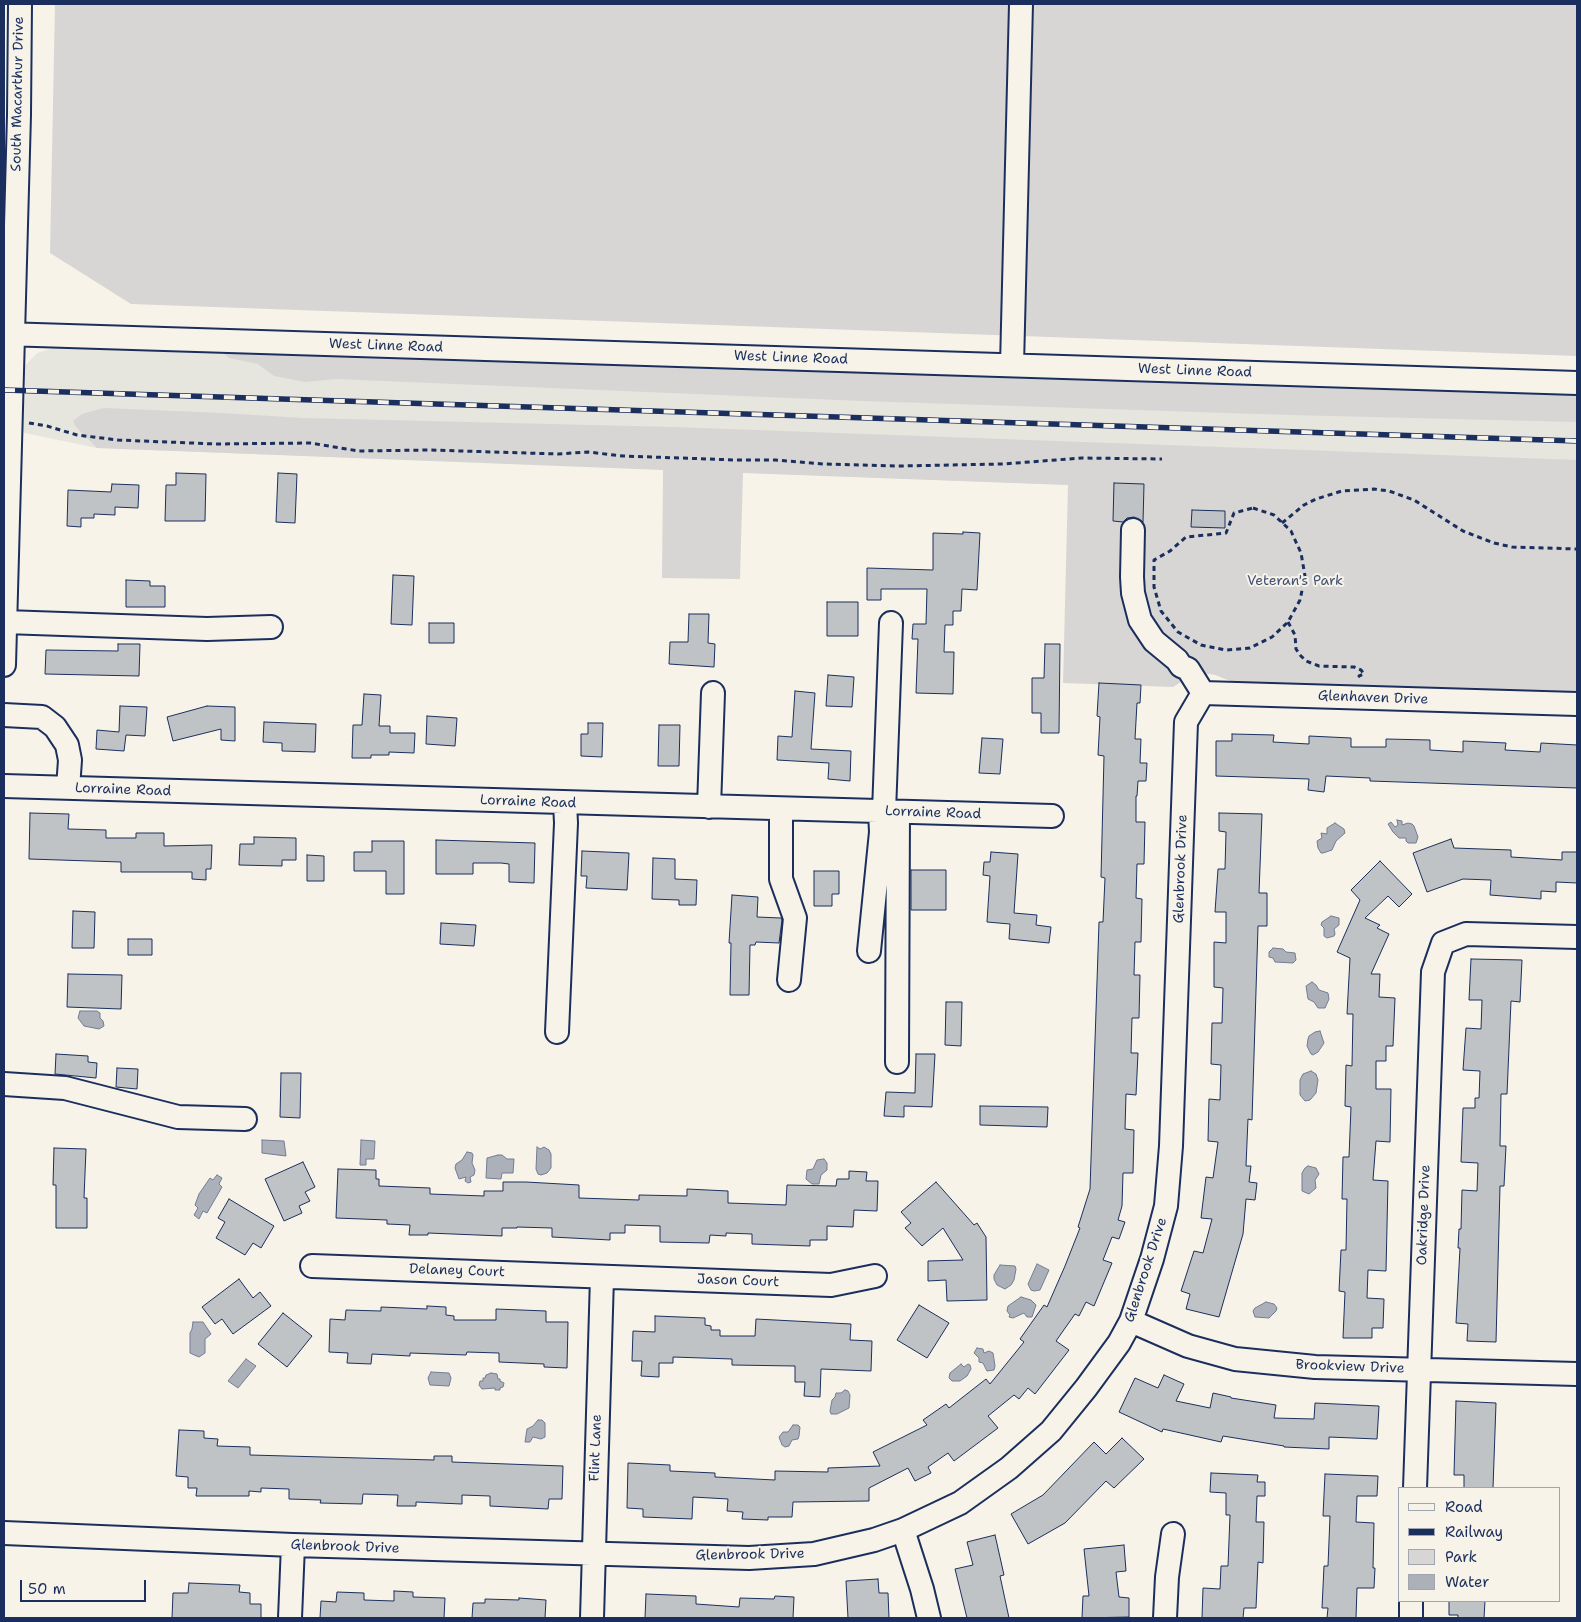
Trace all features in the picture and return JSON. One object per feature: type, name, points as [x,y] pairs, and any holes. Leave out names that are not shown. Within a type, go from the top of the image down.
[{"type":"street","points":[[1012,365],[1021,4]]},
{"type":"street","name":"South Macarthur Drive","points":[[8,334],[14,11]]},
{"type":"street","points":[[4,651],[11,422],[8,334]]},
{"type":"street","name":"West Linne Road","points":[[8,334],[1577,383]]},
{"type":"street","points":[[1133,530],[1132,577],[1140,620],[1154,641],[1177,660],[1181,666],[1188,669],[1203,694]]},
{"type":"street","points":[[5,622],[198,629],[271,627]]},
{"type":"street","points":[[891,623],[888,812],[897,1062]]},
{"type":"street","points":[[709,807],[713,693]]},
{"type":"street","name":"Glenhaven Drive","points":[[1203,694],[1577,704]]},
{"type":"street","name":"Glenbrook Drive","points":[[4,1533],[293,1545],[593,1554],[749,1558],[814,1554],[874,1540],[903,1530],[960,1502],[1009,1468],[1050,1431],[1086,1388],[1119,1343],[1131,1321],[1152,1259],[1166,1206],[1171,1146],[1186,722],[1203,694]]},
{"type":"street","points":[[4,715],[42,717],[55,727],[67,745],[70,760],[68,788]]},
{"type":"street","name":"Lorraine Road","points":[[4,786],[1052,816]]},
{"type":"street","points":[[557,1032],[566,803]]},
{"type":"street","points":[[781,809],[781,879],[795,918],[788,980]]},
{"type":"street","points":[[869,951],[881,832],[888,812]]},
{"type":"street","name":"Oakridge Drive","points":[[1415,1487],[1433,972],[1443,943],[1466,934],[1577,937]]},
{"type":"street","points":[[4,1084],[65,1088],[178,1117],[245,1119]]},
{"type":"street","name":"Delaney Court","points":[[312,1266],[602,1277]]},
{"type":"street","name":"Jason Court","points":[[602,1277],[831,1284],[874,1276]]},
{"type":"street","name":"Flint Lane","points":[[592,1618],[602,1277]]},
{"type":"street","name":"Brookview Drive","points":[[1131,1321],[1188,1346],[1235,1359],[1315,1367],[1577,1374]]},
{"type":"street","points":[[903,1530],[922,1589],[929,1618]]},
{"type":"street","points":[[1165,1618],[1167,1578],[1173,1534]]},
{"type":"street","points":[[290,1618],[293,1545]]},
{"type":"street","points":[[1411,1602],[1411,1618]]},
{"type":"path","points":[[11,422],[33,423],[77,435],[118,440],[216,444],[310,443],[359,451],[430,450],[558,454],[588,452],[623,456],[898,466],[1002,464],[1082,458],[1162,460]]},
{"type":"path","points":[[1282,523],[1304,505],[1322,497],[1342,491],[1374,489],[1389,491],[1414,500],[1463,531],[1494,543],[1512,547],[1577,549]]},
{"type":"path","points":[[1253,508],[1274,514],[1291,531],[1301,553],[1304,576],[1300,600],[1288,622],[1272,637],[1250,648],[1226,650],[1201,645],[1178,632],[1161,611],[1154,586],[1154,560],[1170,551],[1186,537],[1226,532],[1234,514],[1253,508]]},
{"type":"path","points":[[1288,622],[1295,635],[1296,649],[1306,661],[1319,666],[1354,667],[1361,670],[1364,674],[1359,676],[1365,681]]},
{"type":"shaded area","points":[[63,345],[1577,392],[1577,484],[1069,485],[97,448],[20,432],[22,400],[25,394],[25,366],[37,353]]},
{"type":"green space","points":[[55,4],[1577,4],[1577,356],[131,304],[50,253]]},
{"type":"green space","points":[[219,350],[1577,392],[1577,422],[863,401],[336,379],[305,382],[274,376],[258,364],[229,358]]},
{"type":"green space","name":"Veteran's Park","points":[[104,408],[303,418],[673,427],[1577,460],[1577,697],[1243,686],[1210,674],[1189,677],[1173,687],[1063,683],[1068,485],[743,473],[740,579],[662,578],[663,470],[97,448],[76,427],[73,421],[82,414]]},
{"type":"water","points":[[1397,820],[1402,821],[1402,825],[1408,823],[1414,826],[1418,837],[1416,843],[1408,843],[1406,838],[1399,838],[1393,832],[1388,824],[1391,822],[1395,827],[1398,825]]},
{"type":"water","points":[[1335,823],[1344,829],[1345,833],[1336,841],[1332,850],[1321,853],[1317,841],[1322,838],[1321,833],[1327,834],[1327,828]]},
{"type":"water","points":[[1331,916],[1339,918],[1339,925],[1334,929],[1334,936],[1327,938],[1324,936],[1324,928],[1321,925],[1322,922]]},
{"type":"water","points":[[1273,948],[1295,953],[1296,960],[1293,963],[1275,962],[1273,958],[1269,957],[1269,952]]},
{"type":"water","points":[[1312,982],[1319,990],[1328,993],[1329,999],[1325,1008],[1318,1008],[1314,1002],[1308,999],[1306,986]]},
{"type":"water","points":[[80,1011],[97,1011],[100,1013],[104,1026],[99,1029],[84,1026],[78,1018]]},
{"type":"water","points":[[1320,1031],[1324,1043],[1318,1052],[1313,1055],[1307,1046],[1308,1039],[1315,1032]]},
{"type":"water","points":[[1311,1071],[1316,1074],[1318,1080],[1316,1093],[1310,1100],[1305,1101],[1300,1095],[1300,1080],[1303,1074]]},
{"type":"water","points":[[262,1140],[284,1141],[286,1156],[262,1153]]},
{"type":"water","points":[[361,1140],[375,1141],[374,1159],[366,1159],[366,1165],[360,1165]]},
{"type":"water","points":[[537,1147],[540,1149],[544,1147],[551,1154],[551,1168],[547,1173],[541,1175],[538,1174],[536,1169]]},
{"type":"water","points":[[467,1152],[473,1155],[472,1163],[475,1170],[474,1175],[470,1177],[471,1182],[468,1183],[465,1181],[466,1177],[459,1179],[455,1168],[456,1164],[462,1160]]},
{"type":"water","points":[[502,1155],[507,1159],[514,1159],[513,1173],[502,1173],[501,1179],[486,1178],[487,1158]]},
{"type":"water","points":[[824,1159],[827,1163],[827,1170],[821,1175],[819,1184],[812,1184],[806,1179],[807,1170],[813,1169],[817,1160]]},
{"type":"water","points":[[1308,1166],[1316,1168],[1319,1174],[1315,1180],[1316,1188],[1309,1194],[1302,1191],[1302,1173]]},
{"type":"water","points":[[217,1175],[222,1178],[219,1184],[222,1187],[207,1213],[203,1211],[199,1219],[194,1215],[198,1208],[195,1205],[199,1194],[210,1178],[213,1180]]},
{"type":"water","points":[[1037,1264],[1049,1270],[1040,1290],[1034,1291],[1031,1290],[1028,1284]]},
{"type":"water","points":[[1000,1265],[1015,1266],[1016,1269],[1014,1280],[1005,1289],[997,1285],[994,1279],[994,1275]]},
{"type":"water","points":[[1021,1297],[1031,1300],[1036,1305],[1032,1317],[1027,1317],[1024,1313],[1013,1318],[1009,1317],[1008,1306]]},
{"type":"water","points":[[1266,1302],[1274,1304],[1277,1308],[1276,1311],[1269,1318],[1255,1317],[1253,1311],[1255,1308]]},
{"type":"water","points":[[193,1322],[203,1322],[211,1334],[205,1339],[205,1353],[199,1357],[190,1353],[190,1333]]},
{"type":"water","points":[[977,1348],[983,1349],[984,1353],[989,1351],[993,1353],[994,1370],[987,1371],[983,1363],[979,1362],[979,1358],[974,1353]]},
{"type":"water","points":[[246,1359],[256,1366],[238,1388],[228,1381]]},
{"type":"water","points":[[961,1364],[964,1367],[968,1364],[970,1365],[971,1369],[967,1376],[960,1381],[952,1381],[949,1378],[950,1373]]},
{"type":"water","points":[[431,1372],[449,1373],[451,1378],[449,1386],[430,1385],[428,1378]]},
{"type":"water","points":[[491,1373],[497,1374],[498,1379],[504,1383],[500,1390],[495,1390],[495,1388],[482,1389],[479,1385],[486,1375]]},
{"type":"water","points":[[845,1390],[850,1395],[849,1408],[837,1414],[831,1414],[832,1400],[836,1393],[841,1393]]},
{"type":"water","points":[[538,1420],[542,1420],[545,1423],[545,1437],[541,1439],[533,1437],[530,1442],[525,1442],[527,1429]]},
{"type":"water","points":[[793,1425],[800,1427],[798,1439],[792,1440],[789,1446],[785,1447],[782,1445],[779,1437],[783,1432],[788,1432]]},
{"type":"building","points":[[176,473],[206,474],[205,521],[165,521],[166,485],[176,485]]},
{"type":"building","points":[[278,473],[297,474],[295,523],[276,522]]},
{"type":"building","points":[[1114,483],[1144,484],[1143,522],[1134,517],[1127,518],[1123,522],[1113,521]]},
{"type":"building","points":[[112,484],[139,485],[138,508],[115,507],[115,515],[94,514],[94,518],[81,518],[81,527],[67,526],[68,490],[111,492]]},
{"type":"building","points":[[1192,510],[1225,511],[1225,528],[1191,527]]},
{"type":"building","points":[[963,532],[980,533],[977,590],[962,589],[961,611],[953,611],[953,625],[945,625],[944,652],[954,652],[953,694],[916,693],[918,639],[912,639],[913,624],[926,624],[927,589],[881,589],[881,600],[867,600],[867,568],[933,570],[933,533],[963,534]]},
{"type":"building","points":[[393,575],[414,576],[412,625],[391,624]]},
{"type":"building","points":[[126,580],[150,581],[150,586],[165,586],[165,607],[126,607]]},
{"type":"building","points":[[827,602],[858,602],[858,636],[827,636]]},
{"type":"building","points":[[689,614],[709,614],[708,643],[715,644],[714,667],[669,664],[670,642],[688,642]]},
{"type":"building","points":[[429,623],[454,623],[454,643],[429,643]]},
{"type":"building","points":[[118,644],[140,644],[139,676],[45,674],[46,650],[118,651]]},
{"type":"building","points":[[1045,644],[1060,644],[1059,733],[1041,733],[1041,713],[1032,713],[1032,678],[1044,678]]},
{"type":"building","points":[[828,675],[854,677],[852,707],[826,706]]},
{"type":"building","points":[[1099,683],[1141,685],[1140,703],[1137,703],[1135,739],[1141,739],[1140,763],[1147,763],[1146,781],[1138,781],[1136,796],[1136,822],[1145,822],[1144,864],[1137,864],[1136,898],[1142,899],[1141,942],[1135,942],[1134,975],[1140,975],[1139,1018],[1132,1018],[1131,1053],[1138,1053],[1136,1095],[1126,1094],[1125,1129],[1134,1130],[1133,1173],[1123,1173],[1122,1206],[1118,1220],[1125,1222],[1119,1239],[1112,1237],[1103,1260],[1112,1263],[1094,1306],[1086,1302],[1079,1316],[1075,1314],[1056,1341],[1069,1350],[1035,1394],[1028,1388],[1019,1399],[1014,1395],[988,1416],[998,1428],[954,1461],[948,1453],[928,1467],[931,1473],[915,1481],[908,1468],[869,1488],[869,1501],[793,1502],[792,1517],[768,1517],[768,1520],[742,1519],[743,1512],[727,1511],[728,1499],[693,1497],[692,1519],[643,1517],[643,1509],[627,1508],[628,1463],[670,1465],[670,1471],[715,1473],[715,1477],[775,1480],[775,1471],[828,1472],[828,1468],[880,1466],[873,1452],[927,1425],[923,1420],[946,1404],[949,1408],[986,1379],[990,1384],[1024,1342],[1020,1339],[1044,1305],[1047,1307],[1080,1228],[1078,1227],[1090,1189],[1099,922],[1103,922],[1105,878],[1101,877],[1104,756],[1098,755],[1100,717],[1097,716]]},
{"type":"building","points":[[795,691],[815,693],[811,749],[851,751],[850,781],[828,779],[829,763],[777,760],[778,736],[792,737]]},
{"type":"building","points":[[364,694],[381,695],[379,726],[390,726],[390,733],[415,733],[414,753],[389,752],[389,755],[371,755],[371,758],[352,758],[353,725],[362,725]]},
{"type":"building","points":[[120,706],[147,707],[145,736],[126,735],[124,751],[96,749],[97,730],[119,732]]},
{"type":"building","points":[[207,706],[235,707],[235,741],[221,740],[221,729],[173,741],[167,717]]},
{"type":"building","points":[[427,716],[457,718],[455,746],[426,744]]},
{"type":"building","points":[[264,722],[316,724],[315,752],[282,751],[282,743],[263,742]]},
{"type":"building","points":[[588,723],[603,723],[602,757],[581,756],[581,734],[588,734]]},
{"type":"building","points":[[659,725],[680,725],[679,766],[658,766]]},
{"type":"building","points":[[1232,734],[1274,735],[1273,742],[1309,744],[1309,736],[1351,738],[1351,747],[1386,747],[1386,739],[1430,740],[1430,750],[1463,752],[1463,741],[1506,743],[1505,750],[1540,752],[1541,743],[1577,745],[1577,788],[1370,781],[1370,778],[1326,776],[1324,792],[1308,790],[1309,779],[1216,776],[1216,741],[1232,741]]},
{"type":"building","points":[[982,738],[1003,739],[1000,774],[979,773]]},
{"type":"building","points":[[30,813],[69,814],[68,829],[106,830],[106,838],[136,838],[136,833],[164,833],[164,846],[212,845],[211,869],[206,869],[206,880],[192,879],[192,872],[121,872],[121,862],[29,859]]},
{"type":"building","points":[[1219,813],[1262,814],[1259,893],[1267,893],[1267,926],[1258,926],[1252,1120],[1248,1119],[1246,1166],[1251,1166],[1249,1182],[1257,1183],[1255,1200],[1246,1199],[1243,1234],[1219,1317],[1186,1309],[1190,1294],[1181,1291],[1194,1251],[1203,1253],[1212,1219],[1201,1218],[1206,1177],[1213,1178],[1218,1142],[1208,1141],[1209,1099],[1220,1100],[1221,1065],[1211,1064],[1212,1023],[1222,1023],[1223,988],[1214,987],[1214,942],[1226,943],[1226,912],[1215,912],[1218,869],[1225,869],[1226,832],[1219,831]]},
{"type":"building","points":[[254,837],[296,838],[296,860],[282,860],[282,866],[239,865],[240,844],[254,844]]},
{"type":"building","points":[[1451,839],[1454,848],[1511,850],[1511,857],[1562,860],[1562,852],[1577,852],[1577,883],[1556,882],[1556,892],[1541,891],[1541,899],[1490,895],[1491,880],[1463,879],[1427,892],[1413,853]]},
{"type":"building","points":[[436,840],[535,843],[534,883],[509,882],[509,864],[501,863],[473,863],[473,874],[436,874]]},
{"type":"building","points":[[372,841],[404,841],[404,894],[386,894],[386,871],[354,871],[354,852],[372,852]]},
{"type":"building","points":[[582,851],[629,853],[627,890],[586,888],[587,876],[581,876]]},
{"type":"building","points":[[991,852],[1018,854],[1014,913],[1037,915],[1036,925],[1051,927],[1049,943],[1009,939],[1010,924],[987,922],[990,876],[983,875],[984,862],[990,862]]},
{"type":"building","points":[[307,855],[324,856],[324,881],[307,881]]},
{"type":"building","points":[[653,858],[675,859],[675,879],[697,880],[696,905],[679,905],[679,900],[652,899]]},
{"type":"building","points":[[1380,861],[1412,894],[1399,907],[1388,896],[1365,918],[1380,925],[1377,928],[1389,934],[1371,974],[1380,974],[1379,997],[1395,998],[1393,1046],[1386,1046],[1386,1061],[1376,1061],[1376,1089],[1391,1089],[1390,1142],[1376,1141],[1373,1180],[1388,1181],[1386,1271],[1368,1270],[1367,1298],[1384,1299],[1383,1328],[1372,1328],[1372,1338],[1343,1338],[1345,1292],[1339,1291],[1341,1250],[1346,1250],[1347,1199],[1342,1199],[1343,1157],[1349,1157],[1351,1107],[1345,1106],[1346,1065],[1352,1066],[1353,1014],[1347,1014],[1350,958],[1337,952],[1360,900],[1351,890]]},
{"type":"building","points":[[911,870],[946,870],[946,910],[911,910]]},
{"type":"building","points":[[814,871],[839,871],[839,894],[832,894],[832,906],[814,906]]},
{"type":"building","points":[[732,895],[758,897],[757,917],[781,918],[782,920],[779,943],[756,942],[755,945],[750,945],[749,995],[730,995],[731,943],[729,943]]},
{"type":"building","points":[[73,911],[95,912],[94,948],[72,948]]},
{"type":"building","points":[[441,923],[476,925],[474,946],[440,944]]},
{"type":"building","points":[[128,939],[152,939],[152,955],[128,955]]},
{"type":"building","points":[[1471,959],[1522,960],[1520,1002],[1511,1001],[1507,1094],[1501,1094],[1500,1146],[1506,1146],[1504,1186],[1500,1186],[1496,1342],[1467,1341],[1468,1324],[1456,1323],[1462,1190],[1477,1191],[1478,1163],[1461,1162],[1463,1108],[1475,1108],[1475,1098],[1479,1098],[1480,1071],[1463,1070],[1466,1028],[1481,1029],[1482,1000],[1469,1000]]},
{"type":"building","points":[[68,974],[122,975],[121,1009],[67,1007]]},
{"type":"building","points":[[946,1002],[962,1002],[961,1046],[945,1045]]},
{"type":"building","points":[[56,1054],[88,1056],[88,1062],[97,1063],[96,1078],[55,1074]]},
{"type":"building","points":[[916,1054],[935,1054],[932,1107],[904,1106],[904,1117],[884,1116],[886,1092],[915,1093]]},
{"type":"building","points":[[117,1068],[138,1069],[137,1089],[116,1087]]},
{"type":"building","points":[[281,1073],[301,1073],[300,1118],[280,1117]]},
{"type":"building","points":[[980,1106],[1048,1107],[1047,1127],[980,1125]]},
{"type":"building","points":[[54,1148],[86,1149],[84,1198],[87,1198],[87,1228],[56,1228],[56,1185],[53,1185]]},
{"type":"building","points":[[303,1162],[315,1187],[305,1192],[310,1201],[299,1206],[302,1213],[284,1221],[265,1179]]},
{"type":"building","points":[[338,1169],[376,1170],[376,1179],[379,1179],[379,1186],[430,1188],[430,1194],[484,1196],[484,1191],[503,1191],[503,1182],[526,1182],[579,1185],[579,1198],[639,1200],[639,1195],[687,1196],[687,1189],[728,1191],[728,1203],[786,1205],[787,1185],[836,1186],[837,1179],[849,1179],[849,1171],[867,1172],[866,1181],[878,1181],[877,1211],[854,1210],[853,1227],[827,1226],[827,1240],[810,1240],[810,1246],[752,1244],[752,1234],[726,1233],[726,1236],[710,1235],[709,1243],[660,1242],[660,1226],[625,1225],[625,1233],[610,1233],[610,1240],[552,1237],[552,1228],[517,1227],[502,1228],[502,1236],[428,1233],[428,1235],[409,1235],[410,1225],[387,1224],[387,1220],[336,1218]]},
{"type":"building","points":[[936,1182],[974,1225],[977,1223],[986,1237],[987,1300],[947,1301],[946,1280],[928,1281],[928,1261],[963,1260],[943,1228],[922,1246],[905,1228],[911,1223],[901,1212]]},
{"type":"building","points":[[229,1199],[274,1226],[261,1248],[253,1243],[245,1255],[216,1238],[225,1222],[218,1218]]},
{"type":"building","points":[[239,1279],[253,1298],[260,1292],[271,1306],[233,1334],[222,1319],[215,1324],[202,1307]]},
{"type":"building","points":[[919,1305],[949,1323],[927,1358],[897,1340]]},
{"type":"building","points":[[427,1306],[446,1307],[446,1315],[454,1316],[454,1320],[496,1320],[496,1309],[546,1311],[546,1322],[568,1322],[567,1368],[544,1367],[544,1364],[499,1362],[499,1353],[467,1352],[466,1355],[410,1353],[410,1356],[372,1354],[371,1364],[347,1363],[348,1353],[329,1352],[330,1319],[345,1320],[346,1310],[381,1311],[381,1307],[427,1309]]},
{"type":"building","points":[[283,1313],[312,1336],[287,1367],[258,1344]]},
{"type":"building","points":[[655,1316],[705,1318],[705,1325],[711,1326],[711,1330],[720,1330],[720,1336],[755,1336],[756,1319],[851,1324],[850,1340],[872,1341],[871,1371],[821,1369],[820,1397],[804,1396],[805,1382],[795,1382],[795,1366],[732,1365],[732,1359],[673,1357],[673,1363],[659,1363],[659,1377],[641,1376],[642,1361],[632,1361],[633,1331],[655,1332]]},
{"type":"building","points":[[1164,1375],[1184,1384],[1176,1401],[1210,1408],[1213,1393],[1231,1398],[1276,1405],[1274,1418],[1314,1419],[1315,1403],[1379,1406],[1377,1439],[1329,1437],[1329,1449],[1284,1447],[1223,1436],[1221,1442],[1163,1429],[1162,1432],[1119,1412],[1135,1378],[1158,1388]]},
{"type":"building","points":[[1456,1401],[1496,1403],[1493,1487],[1464,1487],[1464,1475],[1454,1475]]},
{"type":"building","points":[[179,1430],[204,1431],[204,1438],[218,1439],[217,1446],[250,1447],[250,1455],[434,1460],[434,1456],[452,1456],[452,1462],[563,1466],[562,1499],[549,1499],[548,1509],[490,1506],[490,1496],[462,1495],[462,1504],[416,1502],[416,1506],[397,1506],[398,1495],[363,1494],[362,1504],[320,1503],[321,1500],[289,1499],[289,1489],[261,1488],[261,1492],[249,1491],[249,1496],[196,1496],[197,1488],[188,1488],[188,1477],[176,1476]]},
{"type":"building","points":[[1122,1438],[1144,1459],[1114,1488],[1106,1481],[1065,1523],[1028,1544],[1011,1514],[1043,1495],[1094,1442],[1106,1454]]},
{"type":"building","points":[[1211,1473],[1258,1475],[1257,1482],[1265,1482],[1265,1496],[1257,1496],[1256,1522],[1264,1522],[1263,1563],[1258,1562],[1256,1608],[1244,1608],[1243,1618],[1202,1618],[1203,1588],[1220,1589],[1221,1566],[1228,1566],[1230,1515],[1226,1515],[1226,1493],[1210,1492]]},
{"type":"building","points":[[1325,1474],[1378,1476],[1377,1496],[1357,1496],[1356,1522],[1374,1523],[1373,1568],[1375,1568],[1374,1588],[1357,1588],[1356,1618],[1327,1618],[1328,1608],[1322,1608],[1324,1566],[1328,1566],[1330,1516],[1323,1516]]},
{"type":"building","points":[[995,1535],[1004,1575],[1000,1576],[1009,1618],[967,1618],[955,1569],[973,1565],[967,1542]]},
{"type":"building","points":[[1124,1545],[1126,1571],[1116,1572],[1119,1597],[1129,1598],[1129,1617],[1082,1618],[1083,1596],[1089,1596],[1084,1549]]},
{"type":"building","points":[[878,1579],[879,1593],[888,1593],[889,1618],[848,1618],[846,1581]]},
{"type":"building","points":[[189,1583],[240,1585],[239,1592],[250,1593],[250,1604],[261,1604],[261,1618],[172,1618],[173,1593],[188,1593]]},
{"type":"building","points":[[394,1591],[413,1592],[413,1597],[445,1598],[444,1618],[320,1618],[321,1601],[336,1602],[337,1592],[364,1593],[364,1600],[394,1601]]},
{"type":"building","points":[[646,1594],[696,1596],[696,1604],[739,1607],[740,1598],[774,1599],[775,1596],[794,1597],[793,1618],[645,1618]]},
{"type":"building","points":[[519,1598],[546,1600],[545,1618],[472,1618],[473,1603],[485,1603],[485,1599],[519,1600]]},
{"type":"building","points":[[1449,1602],[1485,1602],[1484,1618],[1458,1618],[1458,1615],[1449,1615]]},
{"type":"railway","points":[[4,390],[1577,441]]}]
